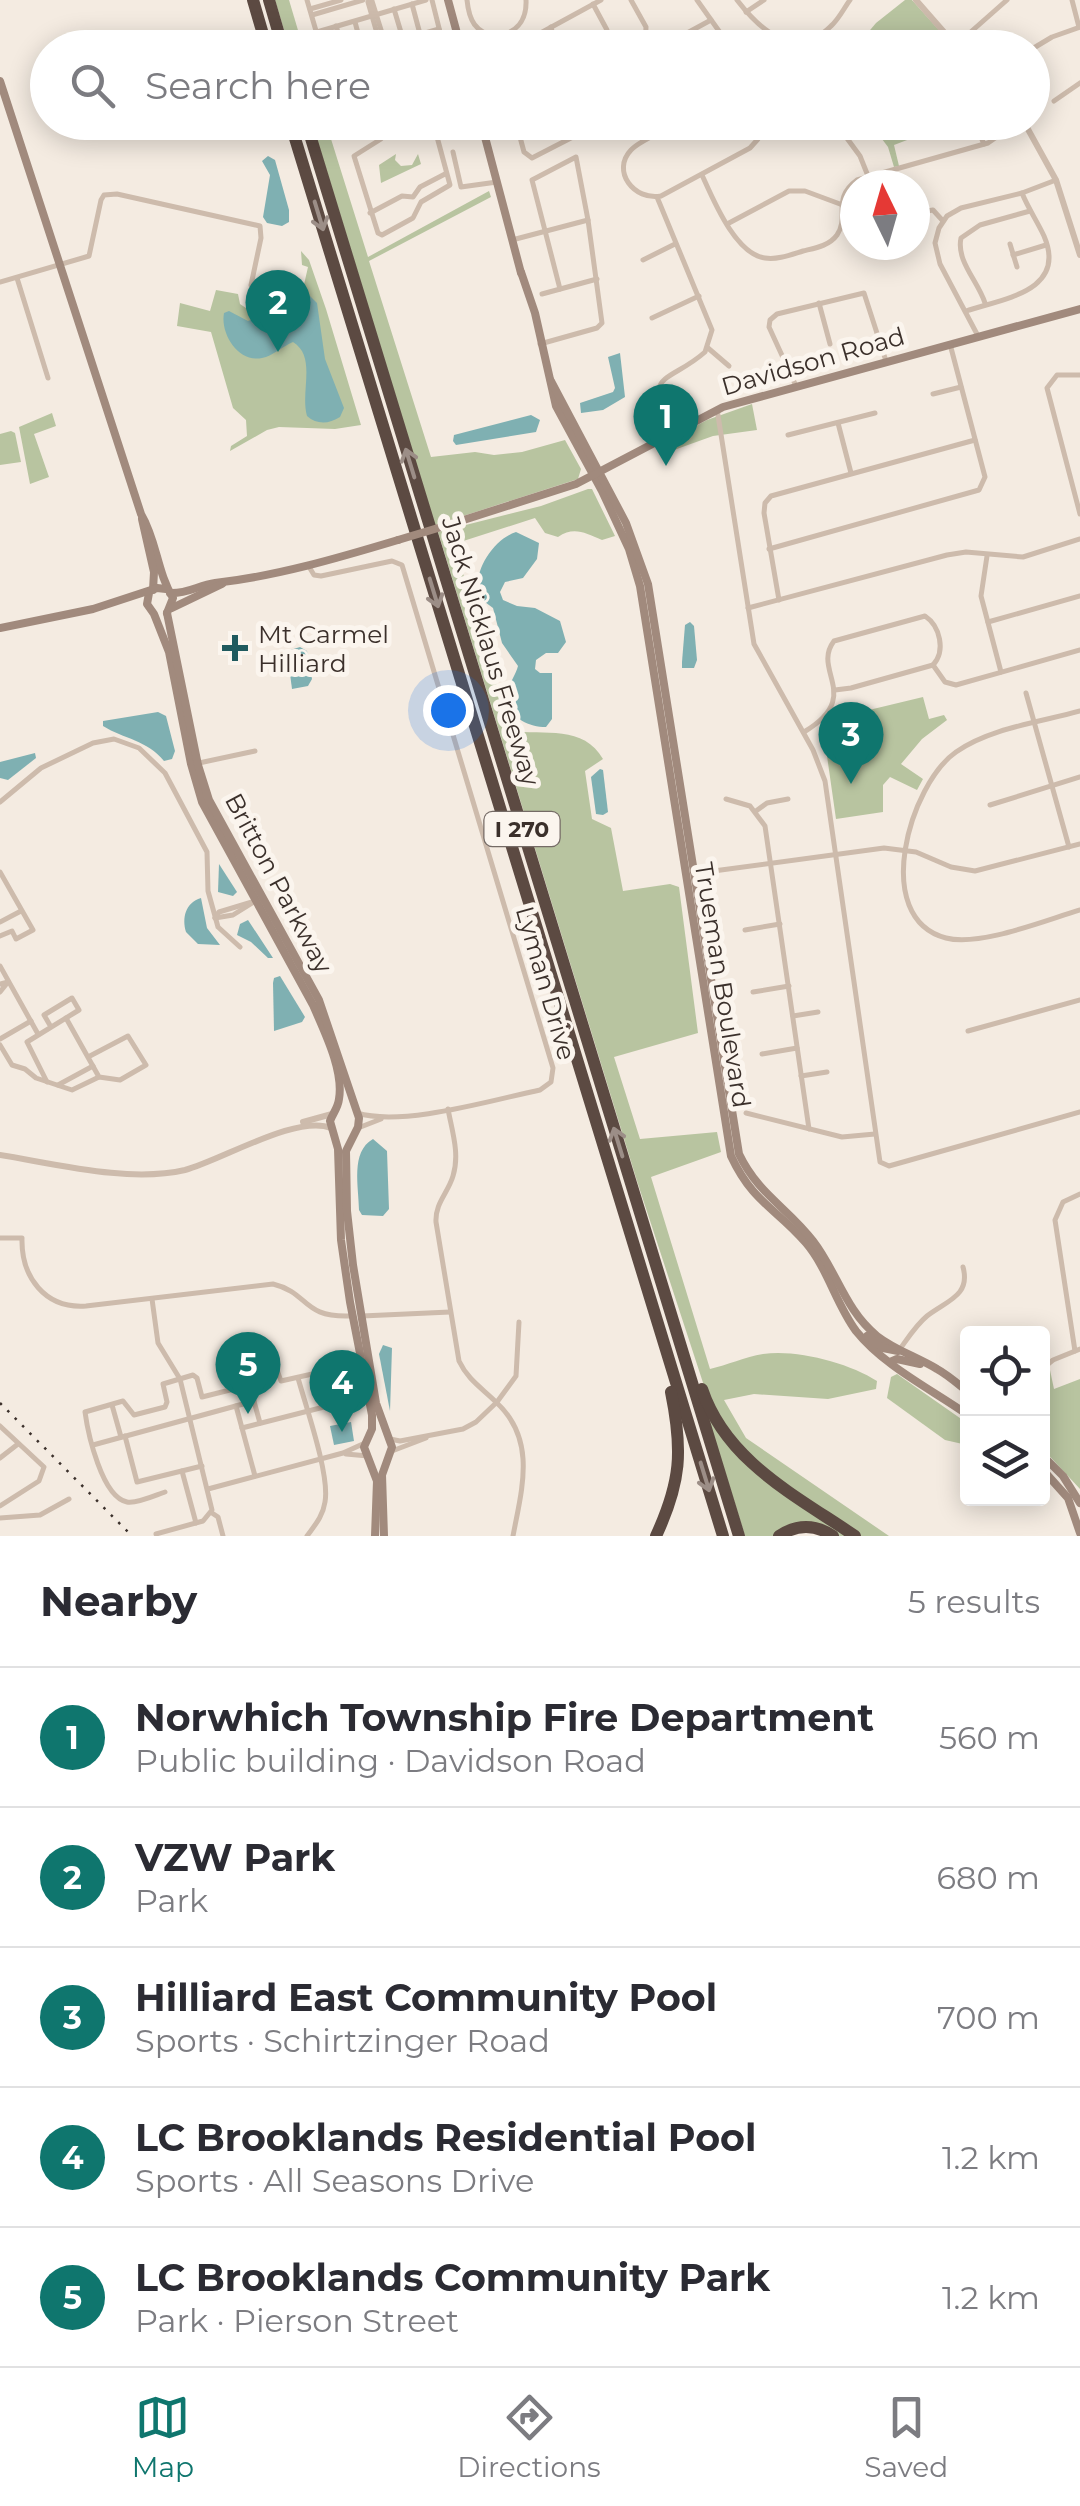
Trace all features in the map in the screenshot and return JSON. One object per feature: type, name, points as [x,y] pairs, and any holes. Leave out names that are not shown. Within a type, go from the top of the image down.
[{"type":"highway","points":[[253,0],[262,30]]},
{"type":"highway","points":[[269,0],[278,30]]},
{"type":"highway","name":"Jack Nicklaus Freeway","points":[[296,140],[723,1536]]},
{"type":"highway","name":"Jack Nicklaus Freeway","points":[[312,140],[738,1536]]},
{"type":"highway","points":[[637,1202],[714,1419],[749,1463],[852,1536]]},
{"type":"highway","points":[[646,1283],[680,1449],[677,1483],[656,1536]]},
{"type":"highway","points":[[779,1536],[803,1526],[821,1528],[833,1536]]},
{"type":"main road","points":[[448,0],[456,30]]},
{"type":"main road","points":[[0,81],[141,514],[154,572],[151,611]]},
{"type":"main road","points":[[486,140],[535,313],[556,406],[598,474]]},
{"type":"main road","name":"Davidson Road","points":[[151,591],[185,593],[308,565],[448,525],[549,494],[598,474],[717,410],[1080,308]]},
{"type":"main road","name":"Trueman Boulevard","points":[[598,474],[640,586],[729,1150],[752,1192],[817,1258],[854,1328],[890,1362],[960,1409]]},
{"type":"main road","name":"Trueman Boulevard","points":[[598,474],[637,549],[654,614],[739,1154],[766,1196],[810,1236],[824,1255],[855,1314],[879,1338],[931,1365],[960,1386]]},
{"type":"main road","points":[[141,514],[150,529],[168,591]]},
{"type":"main road","name":"Davidson Road","points":[[169,610],[224,583]]},
{"type":"main road","points":[[93,609],[151,591]]},
{"type":"main road","name":"Britton Parkway","points":[[168,591],[194,763]]},
{"type":"main road","points":[[0,628],[135,604],[151,611],[169,610]]},
{"type":"main road","name":"Britton Parkway","points":[[151,611],[168,652],[194,763],[209,800],[326,1036],[339,1082],[334,1112]]},
{"type":"main road","name":"Britton Parkway","points":[[258,899],[320,1000],[355,1112]]},
{"type":"main road","points":[[375,1536],[377,1481],[368,1439],[372,1421],[357,1316],[347,1210],[346,1151],[355,1131],[355,1112],[346,1107],[334,1112],[333,1130],[341,1240],[357,1316],[376,1403],[388,1437],[389,1454],[382,1474],[386,1502],[384,1536]]},
{"type":"main road","points":[[333,1130],[344,1136],[355,1131]]},
{"type":"main road","points":[[854,1328],[883,1348],[900,1350]]},
{"type":"main road","points":[[890,1362],[898,1358],[931,1365]]},
{"type":"main road","points":[[957,1384],[948,1384],[944,1391],[960,1408]]},
{"type":"main road","points":[[368,1439],[388,1437]]},
{"type":"main road","points":[[369,1457],[389,1454]]},
{"type":"main road","points":[[1050,1470],[1080,1503]]},
{"type":"main road","points":[[1050,1472],[1068,1498],[1080,1533]]},
{"type":"street","points":[[307,0],[316,30]]},
{"type":"street","points":[[323,30],[429,0],[439,29],[435,30]]},
{"type":"street","points":[[467,0],[470,19],[480,30]]},
{"type":"street","points":[[512,30],[525,17],[526,0]]},
{"type":"street","points":[[546,30],[601,0]]},
{"type":"street","points":[[632,0],[646,30]]},
{"type":"street","points":[[696,0],[718,30]]},
{"type":"street","points":[[737,0],[764,30]]},
{"type":"street","points":[[746,12],[764,0]]},
{"type":"street","points":[[826,30],[850,0]]},
{"type":"street","points":[[916,0],[943,30]]},
{"type":"street","points":[[974,30],[1007,0]]},
{"type":"street","points":[[1050,38],[1080,27],[1072,0]]},
{"type":"street","points":[[311,12],[345,2],[368,1],[377,30]]},
{"type":"street","points":[[412,4],[419,30]]},
{"type":"street","points":[[593,4],[607,30]]},
{"type":"street","points":[[394,9],[400,30]]},
{"type":"street","points":[[693,30],[711,20]]},
{"type":"street","points":[[354,21],[357,30]]},
{"type":"street","points":[[336,26],[337,30]]},
{"type":"street","points":[[1054,101],[1080,83]]},
{"type":"street","points":[[379,140],[354,154],[370,213],[382,235],[413,218],[422,202],[450,185],[438,140]]},
{"type":"street","points":[[522,140],[527,157],[540,156],[569,140]]},
{"type":"street","points":[[649,140],[630,151],[626,159],[627,180],[636,193],[657,198],[757,140]]},
{"type":"street","points":[[848,140],[866,170]]},
{"type":"street","points":[[982,140],[984,144]]},
{"type":"street","points":[[890,170],[991,140]]},
{"type":"street","points":[[1032,140],[1056,180],[1080,255]]},
{"type":"street","points":[[452,152],[461,187],[498,182]]},
{"type":"street","points":[[540,344],[597,328],[602,323],[576,157],[532,180],[560,289]]},
{"type":"street","points":[[370,213],[402,196],[413,197],[420,188],[446,173]]},
{"type":"street","points":[[702,174],[728,224],[751,254],[771,258],[826,244],[840,228]]},
{"type":"street","points":[[978,336],[936,251],[936,236],[943,220],[961,208],[1056,180]]},
{"type":"street","points":[[728,224],[789,191],[840,204]]},
{"type":"street","points":[[966,311],[1036,286],[1048,263],[1046,245],[1022,193]]},
{"type":"street","points":[[0,282],[89,256],[101,200],[104,195],[117,194],[260,226],[251,285]]},
{"type":"street","points":[[657,198],[711,326],[708,348],[700,357],[670,372],[661,384],[660,406],[674,432]]},
{"type":"street","points":[[930,210],[943,220]]},
{"type":"street","points":[[985,304],[977,280],[960,255],[962,238],[980,225],[1030,212]]},
{"type":"street","points":[[512,240],[588,220]]},
{"type":"street","points":[[643,260],[675,244]]},
{"type":"street","points":[[1010,244],[1017,266]]},
{"type":"street","points":[[1013,255],[1046,245]]},
{"type":"street","points":[[16,278],[48,378]]},
{"type":"street","points":[[542,294],[597,280]]},
{"type":"street","points":[[796,386],[769,323],[774,315],[858,292],[866,294],[886,361]]},
{"type":"street","points":[[652,318],[699,296]]},
{"type":"street","points":[[819,303],[830,344]]},
{"type":"street","points":[[769,549],[972,494],[982,486],[985,476],[950,344]]},
{"type":"street","points":[[708,348],[729,366]]},
{"type":"street","points":[[1080,375],[1058,375],[1047,388],[1080,514]]},
{"type":"street","points":[[933,394],[961,387]]},
{"type":"street","points":[[717,410],[755,649],[804,732],[824,780],[879,1160],[887,1166],[1080,1112]]},
{"type":"street","points":[[788,435],[875,412]]},
{"type":"street","points":[[838,423],[851,473]]},
{"type":"street","points":[[779,600],[764,510],[767,500],[779,492],[975,440]]},
{"type":"street","points":[[748,608],[947,555],[966,552],[1034,556],[1080,539]]},
{"type":"street","points":[[987,556],[980,584],[1001,672]]},
{"type":"street","name":"Lyman Drive","points":[[308,565],[321,576],[392,561],[402,565],[552,1068],[551,1082],[540,1090],[448,1109]]},
{"type":"street","points":[[988,622],[1080,596]]},
{"type":"street","points":[[804,732],[827,714],[835,690],[828,648],[841,637],[921,616],[929,618],[935,626],[941,652],[933,665],[835,690]]},
{"type":"street","points":[[933,665],[942,680],[952,685],[1080,650]]},
{"type":"street","points":[[1026,693],[1069,847]]},
{"type":"street","points":[[1080,711],[975,742],[943,762],[921,792],[902,884],[906,900],[922,926],[942,938],[958,941],[982,938],[1080,910]]},
{"type":"street","points":[[0,802],[41,768],[94,742],[114,739],[139,748],[166,773],[207,852],[208,891],[215,918],[224,935],[240,947]]},
{"type":"street","points":[[194,763],[254,750]]},
{"type":"street","points":[[990,805],[1080,777]]},
{"type":"street","points":[[726,799],[744,802],[756,811],[765,826],[809,1129]]},
{"type":"street","points":[[756,811],[788,799]]},
{"type":"street","points":[[706,872],[884,848],[908,850],[968,872],[1080,844]]},
{"type":"street","points":[[0,872],[32,930],[16,939],[12,931],[0,936]]},
{"type":"street","points":[[215,918],[219,912],[258,899]]},
{"type":"street","points":[[0,922],[21,910]]},
{"type":"street","points":[[745,930],[780,924]]},
{"type":"street","points":[[0,966],[38,1034]]},
{"type":"street","points":[[0,984],[8,982]]},
{"type":"street","points":[[0,992],[8,982]]},
{"type":"street","points":[[753,992],[789,986]]},
{"type":"street","points":[[47,1082],[27,1046],[28,1039],[38,1034],[66,1018],[79,1010],[72,998],[44,1014],[50,1027]]},
{"type":"street","points":[[968,1032],[1080,1000]]},
{"type":"street","points":[[793,1016],[818,1012]]},
{"type":"street","points":[[66,1018],[99,1077]]},
{"type":"street","points":[[31,1021],[0,1042],[12,1065],[58,1086],[75,1090],[99,1077],[120,1080],[144,1067],[145,1062],[128,1036],[88,1057]]},
{"type":"street","points":[[762,1054],[797,1048]]},
{"type":"street","points":[[58,1086],[93,1066]]},
{"type":"street","points":[[802,1076],[827,1072]]},
{"type":"street","points":[[355,1131],[383,1118],[448,1109],[456,1167],[435,1216],[458,1355],[465,1372],[497,1402],[517,1429],[525,1462],[513,1536]]},
{"type":"street","points":[[214,1160],[277,1130],[334,1112]]},
{"type":"street","points":[[355,1112],[383,1118]]},
{"type":"street","points":[[746,1113],[842,1137],[875,1134]]},
{"type":"street","points":[[0,1153],[141,1175],[182,1170],[294,1129],[319,1124],[333,1130]]},
{"type":"street","points":[[1050,1363],[1078,1350],[1056,1220],[1063,1202],[1080,1194]]},
{"type":"street","points":[[0,1238],[22,1238],[27,1273],[37,1288],[54,1301],[76,1307],[272,1284],[288,1289],[320,1314],[450,1312]]},
{"type":"street","points":[[890,1362],[922,1320],[959,1294],[966,1281],[963,1266]]},
{"type":"street","points":[[152,1299],[160,1351],[180,1378],[211,1513],[196,1523],[156,1534]]},
{"type":"street","points":[[388,1437],[400,1441],[470,1426],[497,1402],[516,1376],[519,1322]]},
{"type":"street","points":[[165,1492],[126,1502],[101,1477],[85,1412],[126,1402],[134,1415],[165,1407],[163,1384],[180,1378],[195,1376],[202,1397],[230,1390],[231,1381],[247,1376],[274,1370],[282,1381],[339,1368],[339,1363]]},
{"type":"street","points":[[247,1376],[260,1423]]},
{"type":"street","points":[[298,1378],[325,1480],[326,1500],[319,1521],[307,1536]]},
{"type":"street","points":[[242,1428],[367,1396]]},
{"type":"street","points":[[92,1445],[254,1402]]},
{"type":"street","points":[[112,1405],[137,1482],[202,1466]]},
{"type":"street","points":[[236,1406],[255,1476]]},
{"type":"street","points":[[0,1426],[41,1462],[44,1475],[0,1506]]},
{"type":"street","points":[[389,1454],[431,1435]]},
{"type":"street","points":[[208,1489],[342,1453],[368,1439]]},
{"type":"street","points":[[0,1458],[18,1444]]},
{"type":"street","points":[[342,1453],[369,1457]]},
{"type":"street","points":[[182,1471],[196,1523]]},
{"type":"street","points":[[0,1518],[40,1516],[69,1499]]},
{"type":"street","points":[[211,1513],[218,1517],[222,1536]]},
{"type":"green space","points":[[275,0],[289,0],[298,30],[284,30]]},
{"type":"green space","points":[[905,0],[912,0],[939,30],[870,30]]},
{"type":"green space","points":[[317,140],[331,140],[368,257],[489,191],[491,197],[369,261],[431,457],[522,452],[565,440],[581,469],[578,479],[435,525]]},
{"type":"green space","points":[[883,140],[907,140],[894,145],[899,166],[894,167]]},
{"type":"green space","points":[[396,154],[395,160],[401,166],[412,165],[418,154],[421,164],[381,183],[379,165]]},
{"type":"green space","points":[[301,251],[309,260],[326,309],[361,425],[335,429],[279,427],[230,451],[231,446],[247,436],[246,420],[233,408],[211,332],[177,326],[180,303],[210,311],[216,290],[238,294],[240,304],[246,308],[259,303],[298,311],[308,267],[302,265]]},
{"type":"green space","points":[[752,404],[757,430],[713,436],[674,450],[668,441],[707,420]]},
{"type":"green space","points":[[52,413],[56,426],[34,434],[49,477],[30,484],[19,427]]},
{"type":"green space","points":[[15,433],[21,462],[0,465],[0,434]]},
{"type":"green space","points":[[592,489],[615,536],[602,540],[574,531],[558,537],[545,533],[535,518],[454,544],[511,731],[574,736],[595,748],[603,759],[585,771],[592,819],[611,828],[623,891],[670,884],[679,887],[698,1033],[614,1057],[640,1139],[717,1132],[721,1152],[651,1177],[710,1369],[763,1354],[791,1354],[838,1363],[877,1381],[876,1389],[828,1399],[754,1394],[724,1400],[746,1438],[889,1536],[859,1536],[748,1457],[709,1401],[637,1181],[438,532],[541,506]]},
{"type":"green space","points":[[923,697],[929,719],[944,715],[947,720],[922,739],[901,764],[923,779],[917,790],[890,777],[883,785],[883,812],[836,819],[826,749],[840,745],[869,710]]},
{"type":"green space","points":[[1050,1370],[1054,1389],[1080,1379],[1080,1489],[1050,1457]]},
{"type":"green space","points":[[897,1374],[960,1418],[960,1443],[945,1440],[887,1398],[891,1377]]},
{"type":"green space","points":[[707,1414],[720,1433],[846,1536],[836,1536],[825,1528],[776,1536],[745,1536]]},
{"type":"water","points":[[268,156],[275,160],[289,210],[289,222],[282,226],[267,223],[263,217],[270,175],[262,161]]},
{"type":"water","points":[[310,296],[317,303],[325,359],[344,408],[340,417],[327,422],[307,416],[306,365],[300,348],[293,342],[266,357],[245,356],[233,345],[225,329],[224,313],[229,311],[248,321],[269,313],[293,325]]},
{"type":"water","points":[[620,353],[625,397],[603,410],[581,413],[580,403],[613,392],[608,357]]},
{"type":"water","points":[[531,415],[540,420],[536,432],[456,445],[453,441],[454,435]]},
{"type":"water","points":[[516,532],[539,543],[537,559],[523,578],[505,582],[500,592],[503,600],[535,608],[560,621],[566,642],[558,653],[546,653],[536,660],[535,669],[552,673],[552,719],[546,727],[531,725],[513,713],[508,690],[518,666],[502,643],[493,608],[485,602],[475,603],[486,559],[499,542]]},
{"type":"water","points":[[690,622],[694,626],[697,660],[694,668],[682,668],[685,625]]},
{"type":"water","points":[[300,647],[307,651],[312,679],[308,686],[292,689],[287,651]]},
{"type":"water","points":[[158,712],[166,716],[175,751],[172,759],[164,761],[143,744],[103,726],[103,721]]},
{"type":"water","points":[[35,753],[36,758],[8,780],[0,778],[0,762]]},
{"type":"water","points":[[600,769],[608,812],[603,815],[596,814],[591,777]]},
{"type":"water","points":[[219,864],[237,892],[233,896],[218,892]]},
{"type":"water","points":[[201,898],[207,928],[220,945],[198,944],[186,932],[186,912],[191,903]]},
{"type":"water","points":[[248,920],[273,958],[237,935],[240,924]]},
{"type":"water","points":[[280,976],[305,1017],[302,1022],[274,1031],[273,983]]},
{"type":"water","points":[[373,1139],[387,1151],[389,1209],[383,1216],[362,1215],[359,1210],[358,1161]]},
{"type":"water","points":[[383,1345],[392,1348],[390,1411],[379,1354]]},
{"type":"water","points":[[351,1422],[354,1441],[334,1445],[330,1426]]},
{"type":"railway","points":[[0,1403],[132,1536]]},
{"type":"place","name":"VZW Park","points":[[278,352]]},
{"type":"place","name":"Norwhich Township Fire Department","points":[[666,466]]},
{"type":"place","name":"Mt Carmel Hilliard","points":[[235,648]]},
{"type":"place","name":"Hilliard East Community Pool","points":[[851,784]]},
{"type":"place","name":"LC Brooklands Community Park","points":[[248,1414]]},
{"type":"place","name":"LC Brooklands Residential Pool","points":[[342,1432]]}]
